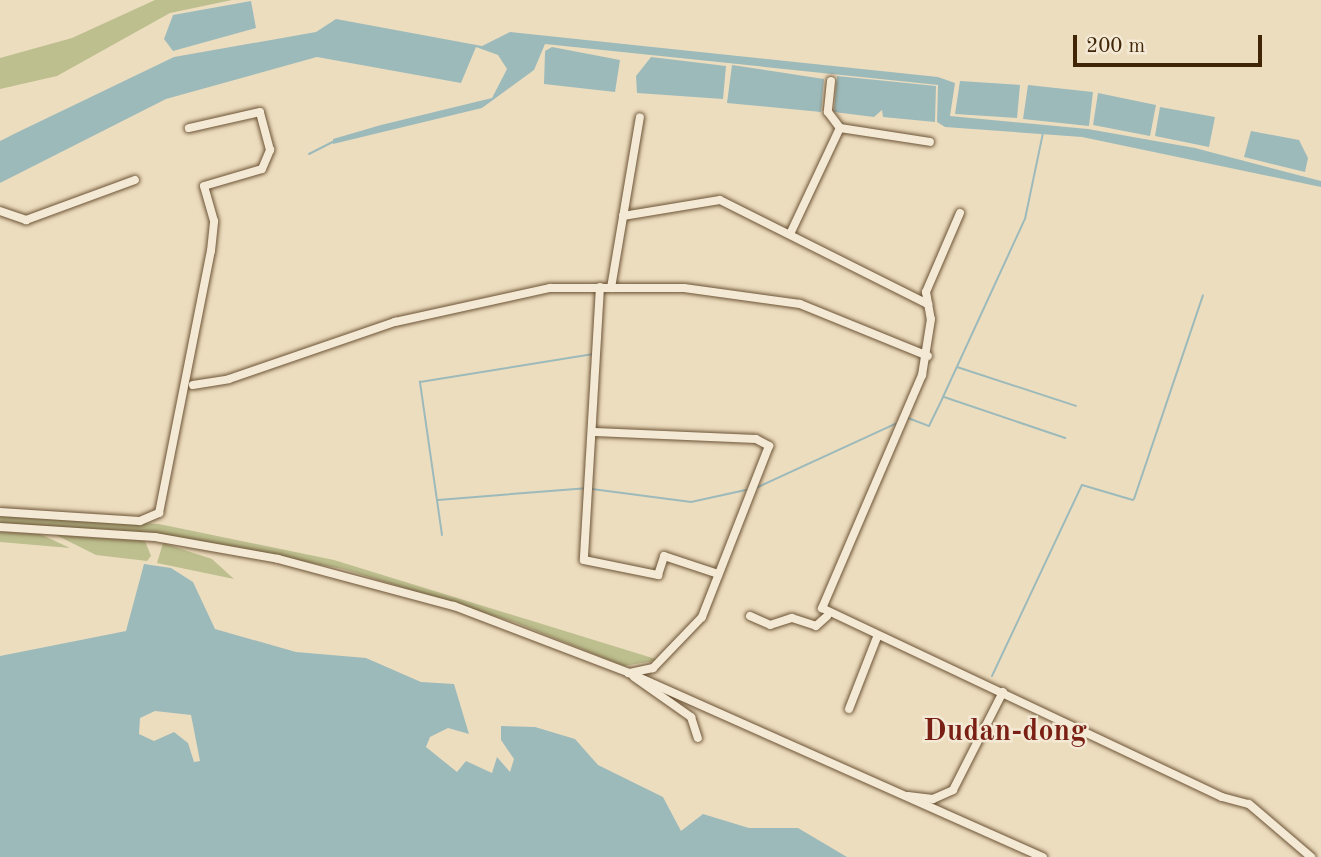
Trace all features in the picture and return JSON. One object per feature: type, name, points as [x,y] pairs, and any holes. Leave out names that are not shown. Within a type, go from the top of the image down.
[{"type":"street","points":[[831,80],[828,112],[840,128],[930,142]]},
{"type":"street","points":[[0,512],[140,521],[159,513],[211,251],[214,222],[204,186],[262,169],[270,150],[260,112],[189,128]]},
{"type":"street","points":[[611,288],[640,117]]},
{"type":"street","points":[[791,232],[840,128]]},
{"type":"street","points":[[0,211],[26,220],[135,180]]},
{"type":"street","points":[[623,216],[720,200],[791,232],[928,304]]},
{"type":"street","points":[[827,616],[825,600],[928,356],[926,292],[960,214]]},
{"type":"street","points":[[193,386],[241,375],[324,341],[511,292],[600,287],[684,288],[800,304],[928,356]]},
{"type":"street","points":[[600,287],[595,432],[584,560],[658,575],[664,556],[715,573]]},
{"type":"street","points":[[595,432],[768,443],[715,573],[702,617],[688,635],[653,668],[629,673]]},
{"type":"street","points":[[0,527],[155,537],[278,559],[454,606],[629,673],[1043,857]]},
{"type":"street","points":[[750,616],[770,625],[792,618],[816,626],[827,616]]},
{"type":"street","points":[[827,616],[1003,692],[1249,804],[1311,857]]},
{"type":"street","points":[[849,709],[877,637]]},
{"type":"street","points":[[629,673],[691,717],[698,738]]},
{"type":"street","points":[[905,797],[933,799],[953,790],[1003,692]]},
{"type":"green space","points":[[155,0],[232,0],[170,13],[57,76],[0,89],[0,58],[72,38]]},
{"type":"green space","points":[[0,515],[159,524],[334,560],[659,660],[624,666],[514,622],[343,569],[161,535],[0,524]]},
{"type":"green space","points":[[0,532],[40,534],[70,548],[0,542]]},
{"type":"green space","points":[[56,535],[145,541],[151,556],[147,561],[96,555]]},
{"type":"green space","points":[[163,543],[212,559],[234,579],[157,563]]},
{"type":"water","points":[[251,1],[256,28],[173,51],[164,39],[173,15]]},
{"type":"water","points":[[336,19],[482,46],[510,32],[938,77],[955,83],[950,116],[1088,129],[1195,148],[1321,181],[1321,187],[1082,137],[945,127],[937,122],[938,85],[545,44],[534,70],[482,108],[333,144],[333,139],[381,125],[492,98],[507,69],[498,55],[476,47],[461,83],[317,57],[166,99],[0,183],[0,141],[18,132],[174,57],[316,32]]},
{"type":"water","points":[[552,47],[620,60],[615,92],[544,84],[545,51]]},
{"type":"water","points":[[651,57],[726,66],[723,99],[637,93],[636,76]]},
{"type":"water","points":[[732,65],[824,79],[821,112],[727,103]]},
{"type":"water","points":[[837,76],[936,86],[935,122],[883,117],[882,110],[874,117],[834,112]]},
{"type":"water","points":[[960,81],[1020,85],[1017,118],[955,114]]},
{"type":"water","points":[[1028,85],[1093,92],[1089,126],[1023,119]]},
{"type":"water","points":[[1098,93],[1156,105],[1150,136],[1093,125]]},
{"type":"water","points":[[1160,107],[1215,117],[1209,147],[1155,136]]},
{"type":"water","points":[[1251,131],[1299,140],[1308,158],[1305,172],[1244,157]]},
{"type":"water","points":[[144,564],[171,568],[193,582],[215,629],[296,652],[366,658],[421,682],[454,684],[469,734],[448,728],[430,737],[426,747],[457,772],[466,761],[492,773],[497,757],[510,772],[514,759],[501,740],[501,726],[535,727],[575,739],[598,765],[663,797],[681,831],[703,814],[749,828],[798,828],[847,857],[0,857],[0,656],[126,631]],"holes":[[[155,711],[191,715],[200,761],[194,762],[188,743],[174,732],[154,741],[139,734],[140,718]]]},
{"type":"waterway","points":[[908,418],[929,426],[943,397],[1025,219],[1043,133]]},
{"type":"waterway","points":[[309,154],[333,142]]},
{"type":"waterway","points":[[1134,499],[1203,295]]},
{"type":"waterway","points":[[442,535],[420,382],[592,354]]},
{"type":"waterway","points":[[957,367],[1076,406]]},
{"type":"waterway","points":[[944,397],[1065,438]]},
{"type":"waterway","points":[[758,487],[895,424]]},
{"type":"waterway","points":[[992,676],[1082,485],[1133,500]]},
{"type":"waterway","points":[[438,500],[586,488]]},
{"type":"waterway","points":[[592,489],[691,502],[746,490]]},
{"type":"district","name":"Dudan-dong","points":[[1005,732]]}]
